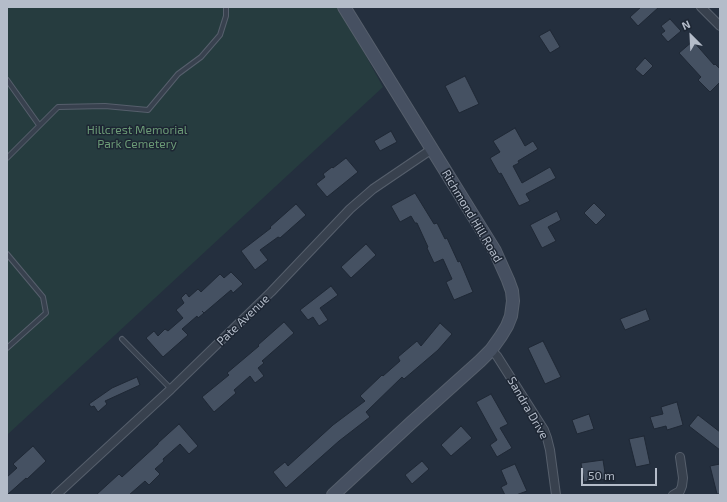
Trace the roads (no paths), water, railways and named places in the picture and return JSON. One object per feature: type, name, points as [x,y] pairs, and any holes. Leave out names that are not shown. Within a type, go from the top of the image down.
[{"type":"street","name":"Richmond Hill Road","points":[[333,495],[491,350],[507,326],[511,316],[513,301],[512,291],[495,251],[344,7]]},
{"type":"street","points":[[701,7],[720,26]]},
{"type":"street","name":"Pate Avenue","points":[[56,495],[171,389],[271,292],[350,209],[373,189],[432,149]]},
{"type":"street","name":"Sandra Drive","points":[[491,350],[497,356],[544,430],[550,450],[556,495]]},
{"type":"street","points":[[673,495],[680,491],[682,486],[683,478],[680,457]]},
{"type":"lane","points":[[7,158],[58,107],[105,106],[148,110],[178,74],[201,57],[220,35],[226,16],[226,7]]},
{"type":"lane","points":[[7,80],[39,125]]},
{"type":"lane","points":[[7,254],[43,297],[46,313],[7,348]]},
{"type":"lane","points":[[122,339],[171,389]]},
{"type":"park label","name":"Hillcrest Memorial Park Cemetery","points":[[137,137]]}]
